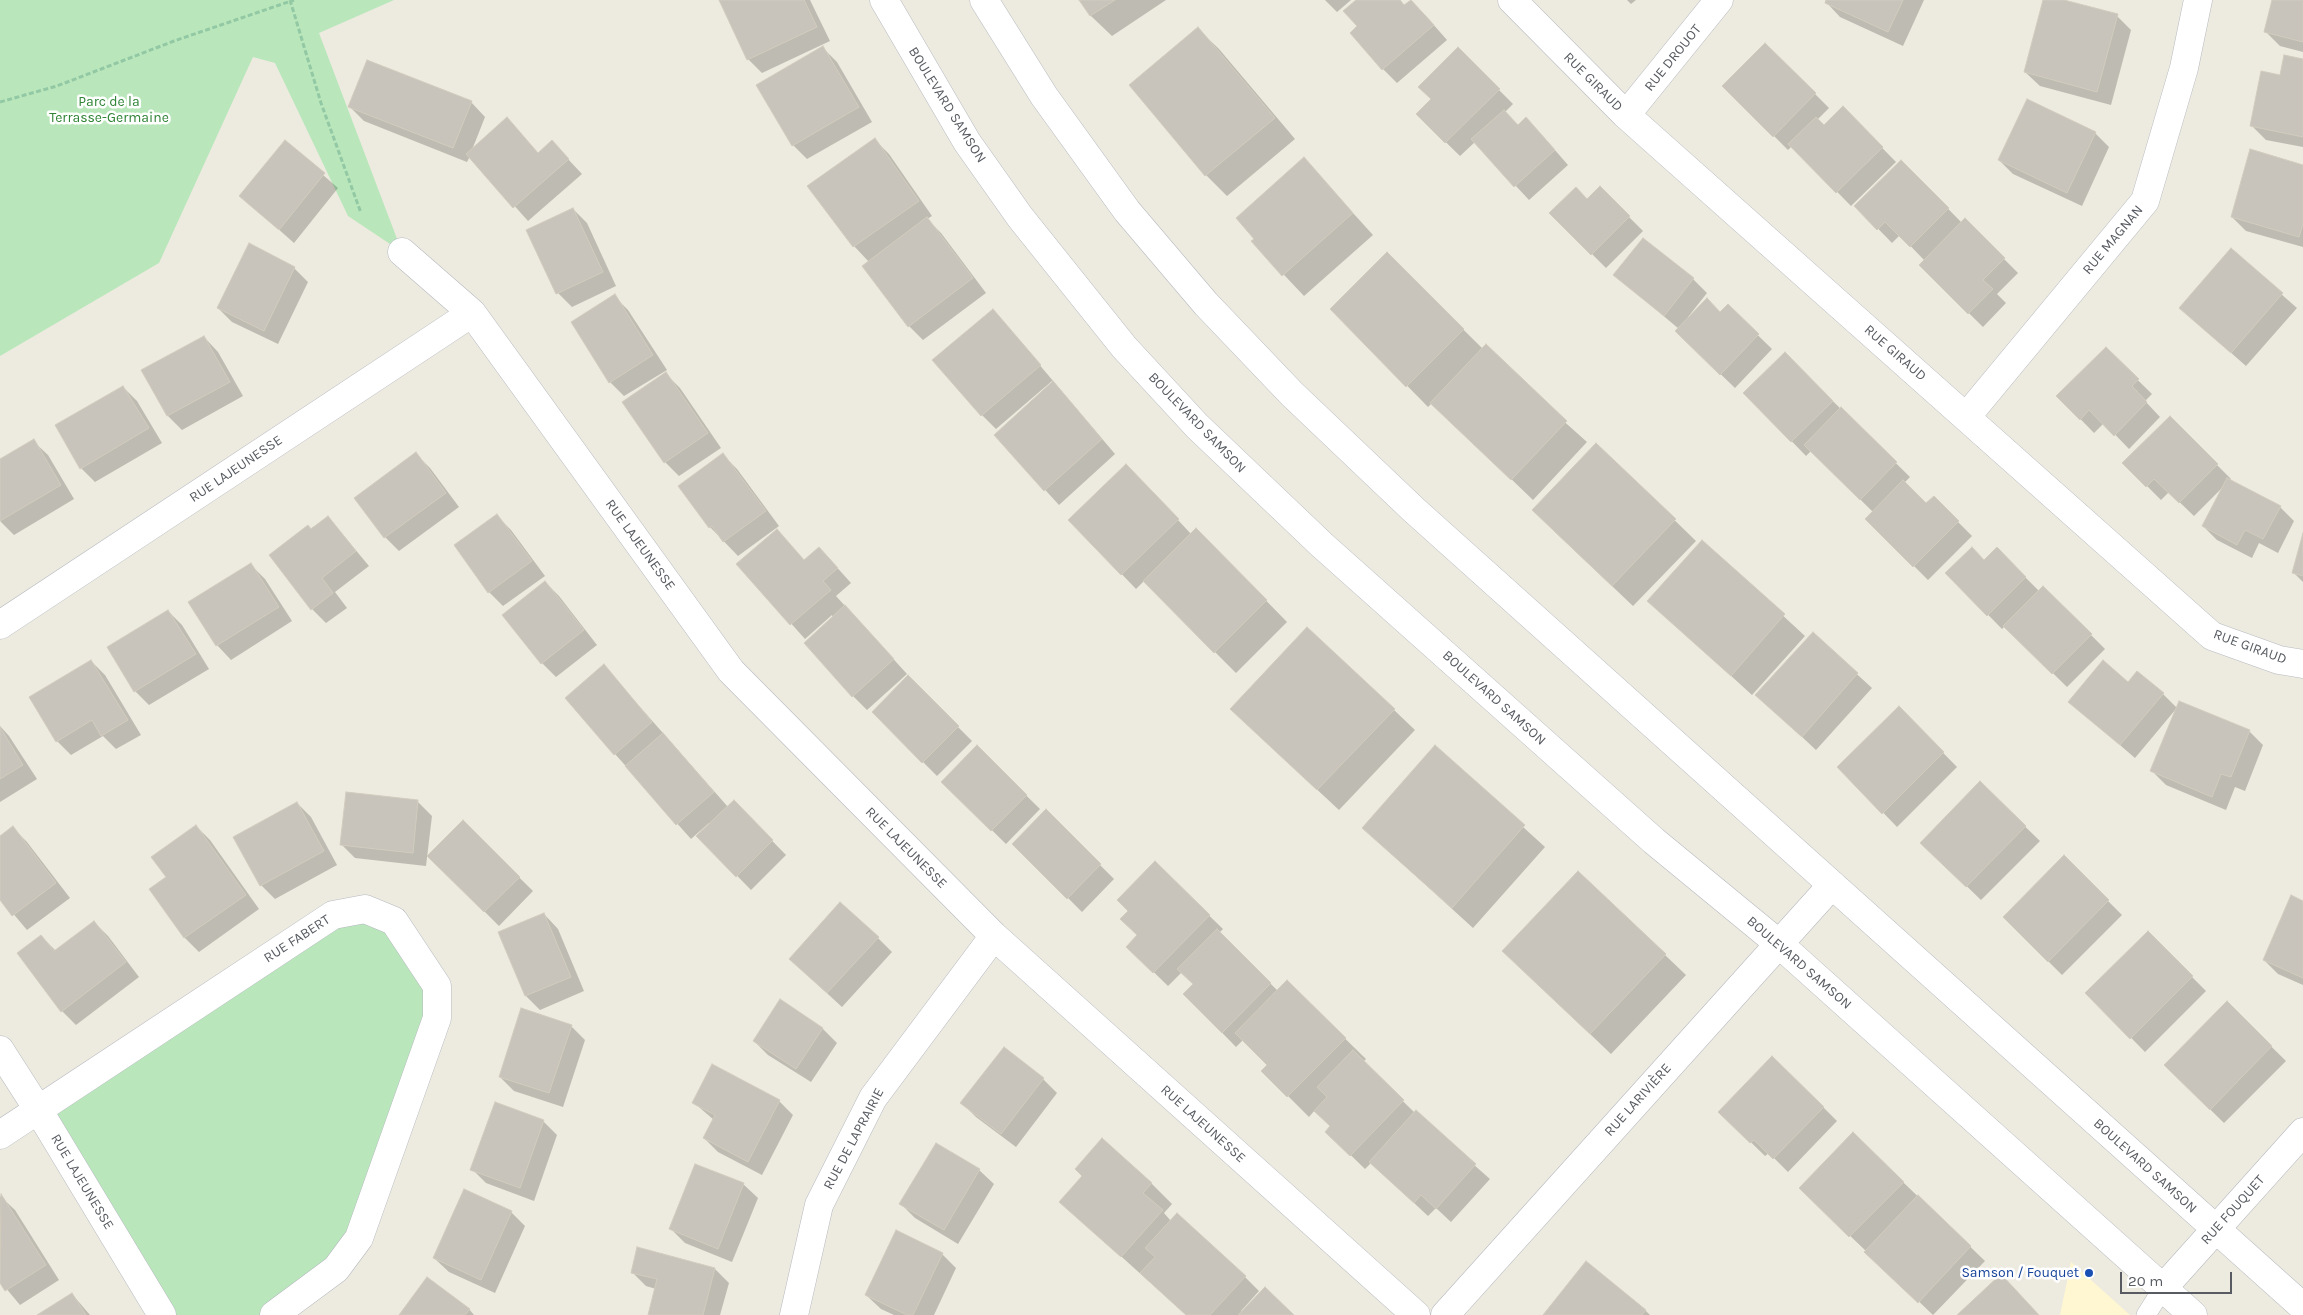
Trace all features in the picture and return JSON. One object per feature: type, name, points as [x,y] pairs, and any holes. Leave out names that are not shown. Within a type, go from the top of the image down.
[{"type":"street","name":"BOULEVARD SAMSON","points":[[884,0],[967,142],[1020,217],[1124,347],[1197,426],[1322,545],[1654,841],[1778,943],[2193,1315]]},
{"type":"street","name":"BOULEVARD SAMSON","points":[[984,0],[1044,96],[1104,181],[1171,264],[1256,358],[1414,510],[2303,1307]]},
{"type":"street","name":"RUE GIRAUD","points":[[1512,0],[1626,115],[1967,416],[2212,636],[2278,660],[2303,664]]},
{"type":"street","name":"RUE DROUOT","points":[[1626,115],[1720,0]]},
{"type":"street","name":"RUE MAGNAN","points":[[1967,416],[2145,202],[2184,68],[2198,0]]},
{"type":"street","name":"RUE LAJEUNESSE","points":[[402,252],[472,313],[731,671],[994,936],[1416,1315]]},
{"type":"street","name":"RUE LAJEUNESSE","points":[[0,625],[472,313]]},
{"type":"street","name":"RUE LARIVIÈRE","points":[[1445,1315],[1832,885]]},
{"type":"street","name":"RUE FABERT","points":[[0,1135],[333,915],[365,909],[394,921],[438,986],[437,1018],[359,1238],[336,1270],[274,1315]]},
{"type":"street","name":"RUE DE LAPRAIRIE","points":[[794,1315],[820,1205],[872,1098],[994,936]]},
{"type":"street","name":"RUE LAJEUNESSE","points":[[0,1050],[162,1315]]},
{"type":"street","name":"RUE FOUQUET","points":[[2163,1288],[2303,1132]]},
{"type":"lane","points":[[2146,1315],[2163,1288]]},
{"type":"path","points":[[0,102],[57,86],[291,1],[320,103],[361,213]]},
{"type":"shaded area","points":[[2071,1262],[2130,1315],[2060,1315]]},
{"type":"green space","name":"Parc de la Terrasse-Germaine","points":[[0,0],[394,0],[319,33],[402,252],[348,216],[275,63],[253,57],[159,263],[0,356]]},
{"type":"green space","points":[[365,909],[437,986],[359,1238],[274,1315],[162,1315],[39,1111]]},
{"type":"building","points":[[719,0],[804,0],[817,27],[747,60]]},
{"type":"building","points":[[1079,0],[1115,0],[1090,16]]},
{"type":"building","points":[[1356,0],[1400,0],[1404,5],[1411,0],[1434,25],[1382,70],[1350,33],[1357,26],[1343,11]]},
{"type":"building","points":[[1826,0],[1903,0],[1888,32],[1825,3]]},
{"type":"building","points":[[2043,0],[2064,0],[2118,14],[2097,92],[2024,72]]},
{"type":"building","points":[[2272,0],[2303,0],[2303,42],[2264,32]]},
{"type":"building","points":[[1198,27],[1275,118],[1205,176],[1129,85]]},
{"type":"building","points":[[1765,43],[1816,93],[1773,137],[1722,86]]},
{"type":"building","points":[[823,46],[859,107],[792,146],[756,85]]},
{"type":"building","points":[[1458,47],[1500,89],[1445,143],[1416,114],[1431,99],[1418,87]]},
{"type":"building","points":[[2284,55],[2303,59],[2303,137],[2250,126],[2261,71],[2280,75]]},
{"type":"building","points":[[367,60],[472,101],[453,148],[348,107]]},
{"type":"building","points":[[2027,99],[2096,132],[2067,193],[1998,160]]},
{"type":"building","points":[[1843,106],[1883,147],[1836,193],[1788,144],[1816,117],[1824,125]]},
{"type":"building","points":[[1504,110],[1518,125],[1526,117],[1555,150],[1514,187],[1471,139]]},
{"type":"building","points":[[507,117],[538,153],[552,140],[569,159],[513,208],[466,154]]},
{"type":"building","points":[[875,138],[919,201],[853,247],[807,186]]},
{"type":"building","points":[[285,140],[325,173],[279,230],[239,196]]},
{"type":"building","points":[[2250,149],[2303,165],[2303,224],[2299,237],[2231,217]]},
{"type":"building","points":[[1304,157],[1353,213],[1282,276],[1251,241],[1254,239],[1236,218]]},
{"type":"building","points":[[1901,160],[1949,208],[1910,247],[1885,222],[1877,230],[1854,206]]},
{"type":"building","points":[[1600,186],[1630,216],[1591,255],[1549,213],[1576,187],[1587,199]]},
{"type":"building","points":[[573,208],[603,272],[556,294],[526,230]]},
{"type":"building","points":[[927,217],[973,278],[908,327],[862,266]]},
{"type":"building","points":[[1965,218],[2005,258],[1983,280],[1993,289],[1968,314],[1919,265]]},
{"type":"building","points":[[1643,238],[1694,278],[1664,316],[1613,275]]},
{"type":"building","points":[[249,243],[295,267],[264,331],[217,308]]},
{"type":"building","points":[[2231,248],[2283,293],[2231,353],[2179,308]]},
{"type":"building","points":[[1387,252],[1464,329],[1406,387],[1330,309]]},
{"type":"building","points":[[615,294],[653,355],[609,383],[571,322]]},
{"type":"building","points":[[1707,298],[1720,312],[1728,304],[1759,334],[1720,375],[1675,331]]},
{"type":"building","points":[[993,309],[1041,365],[981,416],[932,360]]},
{"type":"building","points":[[204,336],[230,382],[167,416],[141,370]]},
{"type":"building","points":[[1486,344],[1567,421],[1511,480],[1430,403]]},
{"type":"building","points":[[2106,347],[2139,379],[2132,386],[2147,402],[2114,436],[2089,410],[2080,420],[2056,396]]},
{"type":"building","points":[[1785,352],[1833,401],[1791,442],[1743,393]]},
{"type":"building","points":[[666,372],[708,433],[664,463],[622,402]]},
{"type":"building","points":[[1053,381],[1102,439],[1044,491],[994,435]]},
{"type":"building","points":[[123,386],[149,428],[80,469],[55,425]]},
{"type":"building","points":[[1841,407],[1897,462],[1860,500],[1804,445]]},
{"type":"building","points":[[2170,416],[2218,464],[2179,503],[2154,479],[2146,487],[2122,463]]},
{"type":"building","points":[[34,439],[61,485],[0,521],[0,459]]},
{"type":"building","points":[[1596,443],[1676,519],[1612,586],[1532,510]]},
{"type":"building","points":[[416,452],[446,493],[384,538],[354,498]]},
{"type":"building","points":[[723,453],[766,511],[723,542],[712,526],[709,528],[678,486]]},
{"type":"building","points":[[1126,464],[1179,519],[1121,575],[1068,520]]},
{"type":"building","points":[[2227,478],[2281,506],[2263,539],[2245,530],[2237,545],[2202,526]]},
{"type":"building","points":[[1903,480],[1926,503],[1934,496],[1959,521],[1913,567],[1865,519]]},
{"type":"building","points":[[497,514],[532,561],[488,593],[454,545]]},
{"type":"building","points":[[328,516],[356,551],[322,578],[333,593],[311,610],[269,555],[308,525],[311,529]]},
{"type":"building","points":[[1196,528],[1267,600],[1214,653],[1143,581]]},
{"type":"building","points":[[777,529],[804,560],[819,547],[838,568],[823,581],[831,590],[790,625],[736,564]]},
{"type":"building","points":[[2303,533],[2303,576],[2292,573]]},
{"type":"building","points":[[1702,540],[1785,614],[1731,676],[1647,601]]},
{"type":"building","points":[[1972,547],[1984,560],[1997,547],[2026,577],[1987,616],[1945,573]]},
{"type":"building","points":[[251,563],[279,607],[216,646],[188,602]]},
{"type":"building","points":[[545,581],[584,630],[541,664],[502,615]]},
{"type":"building","points":[[2043,586],[2092,634],[2052,674],[2003,626]]},
{"type":"building","points":[[845,605],[894,659],[852,697],[804,643]]},
{"type":"building","points":[[168,610],[196,654],[134,692],[107,647]]},
{"type":"building","points":[[1307,627],[1395,709],[1317,790],[1230,709]]},
{"type":"building","points":[[1813,632],[1858,673],[1802,737],[1755,695]]},
{"type":"building","points":[[91,660],[128,720],[101,736],[92,720],[56,742],[29,697]]},
{"type":"building","points":[[2103,660],[2128,682],[2137,671],[2164,693],[2120,745],[2068,702]]},
{"type":"building","points":[[604,664],[652,722],[614,755],[565,698]]},
{"type":"building","points":[[908,675],[959,726],[922,763],[872,712]]},
{"type":"building","points":[[2179,701],[2250,730],[2231,777],[2221,774],[2212,797],[2150,771]]},
{"type":"building","points":[[1899,706],[1944,752],[1882,814],[1837,767]]},
{"type":"building","points":[[0,727],[23,765],[0,779]]},
{"type":"building","points":[[663,733],[714,792],[676,825],[625,766]]},
{"type":"building","points":[[977,745],[1027,795],[991,831],[941,782]]},
{"type":"building","points":[[1435,745],[1525,825],[1452,908],[1362,828]]},
{"type":"building","points":[[1980,781],[2026,826],[1966,887],[1920,843]]},
{"type":"building","points":[[346,792],[418,800],[413,853],[340,845]]},
{"type":"building","points":[[734,800],[773,840],[736,877],[696,836]]},
{"type":"building","points":[[297,802],[324,851],[260,886],[233,837]]},
{"type":"building","points":[[1046,809],[1101,864],[1067,899],[1012,844]]},
{"type":"building","points":[[463,820],[520,877],[484,912],[427,856]]},
{"type":"building","points":[[196,825],[246,895],[184,938],[149,889],[166,877],[151,857]]},
{"type":"building","points":[[13,826],[56,883],[12,916],[0,900],[0,836]]},
{"type":"building","points":[[2064,855],[2109,900],[2048,962],[2003,917]]},
{"type":"building","points":[[1155,861],[1210,915],[1153,973],[1126,947],[1137,935],[1120,919],[1128,911],[1117,900]]},
{"type":"building","points":[[1578,871],[1666,954],[1590,1034],[1502,951]]},
{"type":"building","points":[[2291,895],[2303,901],[2303,978],[2263,960]]},
{"type":"building","points":[[840,902],[879,937],[827,993],[789,959]]},
{"type":"building","points":[[544,913],[571,977],[525,996],[498,932]]},
{"type":"building","points":[[94,921],[126,962],[61,1012],[17,953],[41,935],[54,951]]},
{"type":"building","points":[[1217,929],[1271,983],[1222,1033],[1183,994],[1193,984],[1177,969]]},
{"type":"building","points":[[2148,931],[2193,976],[2130,1039],[2085,993]]},
{"type":"building","points":[[1287,980],[1346,1038],[1287,1097],[1261,1071],[1267,1065],[1235,1033]]},
{"type":"building","points":[[780,999],[823,1028],[796,1069],[753,1041]]},
{"type":"building","points":[[2227,1001],[2272,1046],[2210,1110],[2164,1065]]},
{"type":"building","points":[[521,1008],[572,1025],[549,1093],[499,1077]]},
{"type":"building","points":[[1004,1047],[1044,1078],[1001,1134],[960,1103]]},
{"type":"building","points":[[1353,1050],[1404,1100],[1350,1156],[1325,1132],[1330,1126],[1314,1111],[1327,1097],[1317,1087]]},
{"type":"building","points":[[1772,1056],[1824,1107],[1773,1159],[1754,1140],[1750,1143],[1718,1112]]},
{"type":"building","points":[[712,1064],[780,1100],[748,1162],[703,1138],[715,1115],[692,1103]]},
{"type":"building","points":[[495,1102],[544,1120],[520,1188],[470,1170]]},
{"type":"building","points":[[1416,1110],[1476,1164],[1436,1209],[1421,1195],[1414,1203],[1369,1162]]},
{"type":"building","points":[[1853,1132],[1904,1182],[1849,1237],[1799,1188]]},
{"type":"building","points":[[1102,1138],[1152,1183],[1143,1193],[1163,1210],[1121,1257],[1059,1202],[1082,1176],[1075,1169]]},
{"type":"building","points":[[936,1143],[980,1169],[944,1230],[899,1204]]},
{"type":"building","points":[[695,1164],[744,1183],[718,1249],[669,1229]]},
{"type":"building","points":[[464,1189],[512,1211],[481,1280],[433,1258]]},
{"type":"building","points":[[1,1194],[46,1265],[5,1291],[0,1283]]},
{"type":"building","points":[[1918,1195],[1971,1246],[1918,1303],[1864,1252]]},
{"type":"building","points":[[1177,1213],[1246,1276],[1210,1315],[1186,1315],[1140,1273],[1155,1257],[1145,1248]]},
{"type":"building","points":[[896,1230],[943,1253],[913,1315],[907,1315],[865,1295]]},
{"type":"building","points":[[637,1247],[715,1268],[703,1315],[648,1315],[657,1279],[631,1273]]},
{"type":"building","points":[[1586,1261],[1646,1310],[1642,1315],[1543,1315]]},
{"type":"building","points":[[2001,1274],[2039,1315],[1957,1315]]},
{"type":"building","points":[[427,1277],[470,1309],[465,1315],[399,1315]]},
{"type":"building","points":[[1265,1287],[1294,1315],[1238,1315]]},
{"type":"building","points":[[72,1293],[86,1315],[37,1315]]},
{"type":"place","name":"Samson / Fouquet","points":[[2089,1273]]}]
